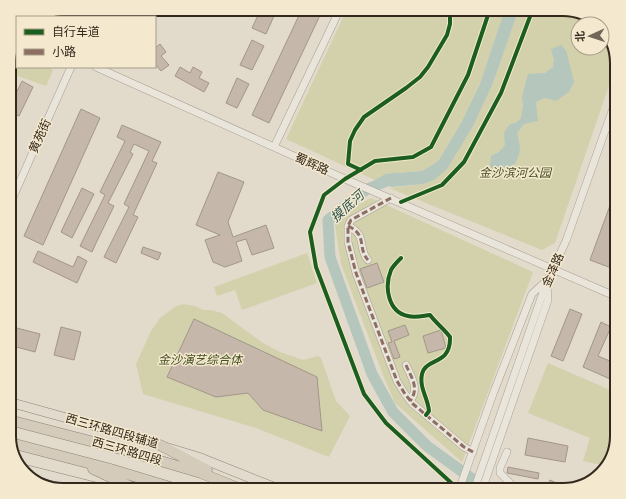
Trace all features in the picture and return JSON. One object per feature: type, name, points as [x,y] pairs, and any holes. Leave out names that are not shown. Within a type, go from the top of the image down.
[{"type":"highway","name":"西三环路四段","points":[[16,422],[117,448],[200,473],[225,483]]},
{"type":"highway","name":"西三环路四段","points":[[17,445],[156,483]]},
{"type":"highway","points":[[160,445],[230,483]]},
{"type":"highway","points":[[69,458],[123,483]]},
{"type":"main road","name":"西三环路四段辅道","points":[[16,404],[198,457],[263,483]]},
{"type":"main road","points":[[32,471],[80,483]]},
{"type":"street","points":[[274,147],[337,16]]},
{"type":"street","name":"黄苑街","points":[[16,190],[71,68]]},
{"type":"street","name":"蜀辉路","points":[[98,68],[360,185],[610,294]]},
{"type":"street","name":"金泽路","points":[[476,483],[547,281],[566,241],[610,117]]},
{"type":"street","points":[[391,198],[351,220],[348,226],[348,242],[356,273],[397,381],[405,394],[410,401],[431,420],[464,447],[473,452]]},
{"type":"street","points":[[348,226],[353,228],[362,238],[363,251],[368,260]]},
{"type":"street","points":[[462,483],[492,394],[532,294],[547,281]]},
{"type":"street","points":[[484,483],[548,300],[547,281]]},
{"type":"street","points":[[406,365],[415,386],[415,392],[410,401]]},
{"type":"street","points":[[507,452],[500,468],[500,474],[510,483]]},
{"type":"green space","points":[[344,16],[503,16],[480,84],[461,123],[439,160],[422,171],[385,174],[375,180],[286,139]]},
{"type":"green space","name":"金沙滨河公园","points":[[517,16],[570,17],[570,56],[610,56],[610,82],[555,243],[542,250],[389,188],[423,184],[493,83]]},
{"type":"green space","points":[[16,68],[51,68],[53,71],[46,86],[16,75]]},
{"type":"green space","points":[[371,198],[533,272],[462,462],[395,403],[341,264],[335,225],[356,206]]},
{"type":"green space","points":[[307,253],[317,283],[242,310],[235,290],[217,296],[214,287]]},
{"type":"green space","name":"金沙演艺综合体","points":[[183,304],[195,306],[203,310],[211,310],[222,313],[263,343],[280,352],[303,360],[318,356],[321,358],[336,401],[350,416],[329,457],[256,428],[143,394],[136,364],[151,331],[160,318],[175,307]]},
{"type":"green space","points":[[548,363],[610,390],[610,436],[609,445],[602,462],[600,465],[583,461],[590,438],[528,413]]},
{"type":"shaded area","points":[[503,16],[517,16],[493,83],[473,126],[447,169],[434,180],[423,184],[392,187],[375,180],[385,174],[422,171],[439,160],[461,123],[480,84]]},
{"type":"shaded area","points":[[561,45],[566,50],[574,82],[569,92],[556,101],[545,98],[536,102],[538,121],[524,124],[517,133],[520,148],[515,164],[504,168],[493,169],[490,166],[491,156],[499,152],[505,145],[504,133],[509,125],[517,122],[521,118],[523,105],[522,97],[528,74],[545,73],[553,67],[554,60],[551,49]]},
{"type":"building","points":[[258,16],[274,16],[266,34],[252,28]]},
{"type":"building","points":[[299,16],[320,16],[269,123],[252,115]]},
{"type":"building","points":[[252,40],[264,46],[252,70],[240,65]]},
{"type":"building","points":[[160,44],[166,52],[161,56],[169,65],[161,71],[156,65],[156,47]]},
{"type":"building","points":[[180,67],[190,73],[193,67],[202,72],[199,78],[209,83],[204,92],[175,76]]},
{"type":"building","points":[[237,78],[249,84],[237,108],[226,103]]},
{"type":"building","points":[[22,81],[33,87],[19,116],[16,115],[16,93]]},
{"type":"building","points":[[81,109],[100,118],[43,245],[24,236]]},
{"type":"building","points":[[122,125],[161,142],[152,161],[157,163],[133,215],[138,217],[116,263],[104,257],[129,207],[124,204],[149,151],[134,144],[130,152],[133,154],[108,203],[114,206],[92,252],[80,246],[105,195],[100,192],[125,141],[117,137]]},
{"type":"building","points":[[218,172],[244,182],[228,222],[233,237],[266,225],[274,248],[252,255],[246,239],[236,242],[242,261],[225,267],[213,262],[205,240],[220,235],[196,225]]},
{"type":"building","points":[[82,188],[94,194],[72,238],[61,232]]},
{"type":"building","points":[[610,205],[610,268],[590,260]]},
{"type":"building","points":[[143,247],[161,253],[158,260],[141,253]]},
{"type":"building","points":[[38,251],[73,267],[78,256],[87,261],[77,283],[33,262]]},
{"type":"building","points":[[377,263],[384,282],[367,288],[360,269]]},
{"type":"building","points":[[570,309],[582,314],[563,361],[551,356]]},
{"type":"building","points":[[194,319],[317,377],[322,431],[263,410],[248,393],[216,397],[167,377]]},
{"type":"building","points":[[601,322],[610,326],[598,356],[610,361],[610,379],[583,367]]},
{"type":"building","points":[[405,325],[409,335],[394,341],[400,357],[394,359],[388,343],[392,342],[388,331]]},
{"type":"building","points":[[61,327],[81,332],[74,360],[54,355]]},
{"type":"building","points":[[16,328],[40,334],[35,352],[16,347]]},
{"type":"building","points":[[441,330],[446,348],[428,353],[423,336]]},
{"type":"building","points":[[528,438],[568,446],[565,462],[525,455]]},
{"type":"building","points":[[508,467],[539,473],[538,479],[507,473]]},
{"type":"building","points":[[550,480],[556,483],[549,483]]},
{"type":"waterway","name":"摸底河","points":[[395,178],[367,189],[328,220],[330,257],[372,374],[393,412],[427,446],[476,483]]},
{"type":"marked path","points":[[391,198],[351,220],[348,226],[348,242],[356,273],[397,381],[405,394],[413,404],[464,447],[473,452]]},
{"type":"marked path","points":[[348,226],[358,233],[363,251],[368,260]]},
{"type":"marked path","points":[[406,365],[414,383],[414,392],[410,401]]},
{"type":"cycle path","points":[[361,170],[348,164],[350,141],[355,130],[364,117],[420,77],[428,67],[447,35],[450,24],[450,16]]},
{"type":"cycle path","points":[[451,483],[386,423],[364,394],[316,267],[310,232],[324,195],[345,179],[375,161],[413,157],[431,147],[468,75],[488,16]]},
{"type":"cycle path","points":[[401,202],[442,185],[464,162],[501,93],[530,16]]},
{"type":"cycle path","points":[[401,258],[392,268],[389,277],[388,291],[392,304],[401,314],[416,317],[430,315],[450,337],[447,353],[443,357],[428,365],[422,374],[421,379],[429,411],[426,415]]}]
